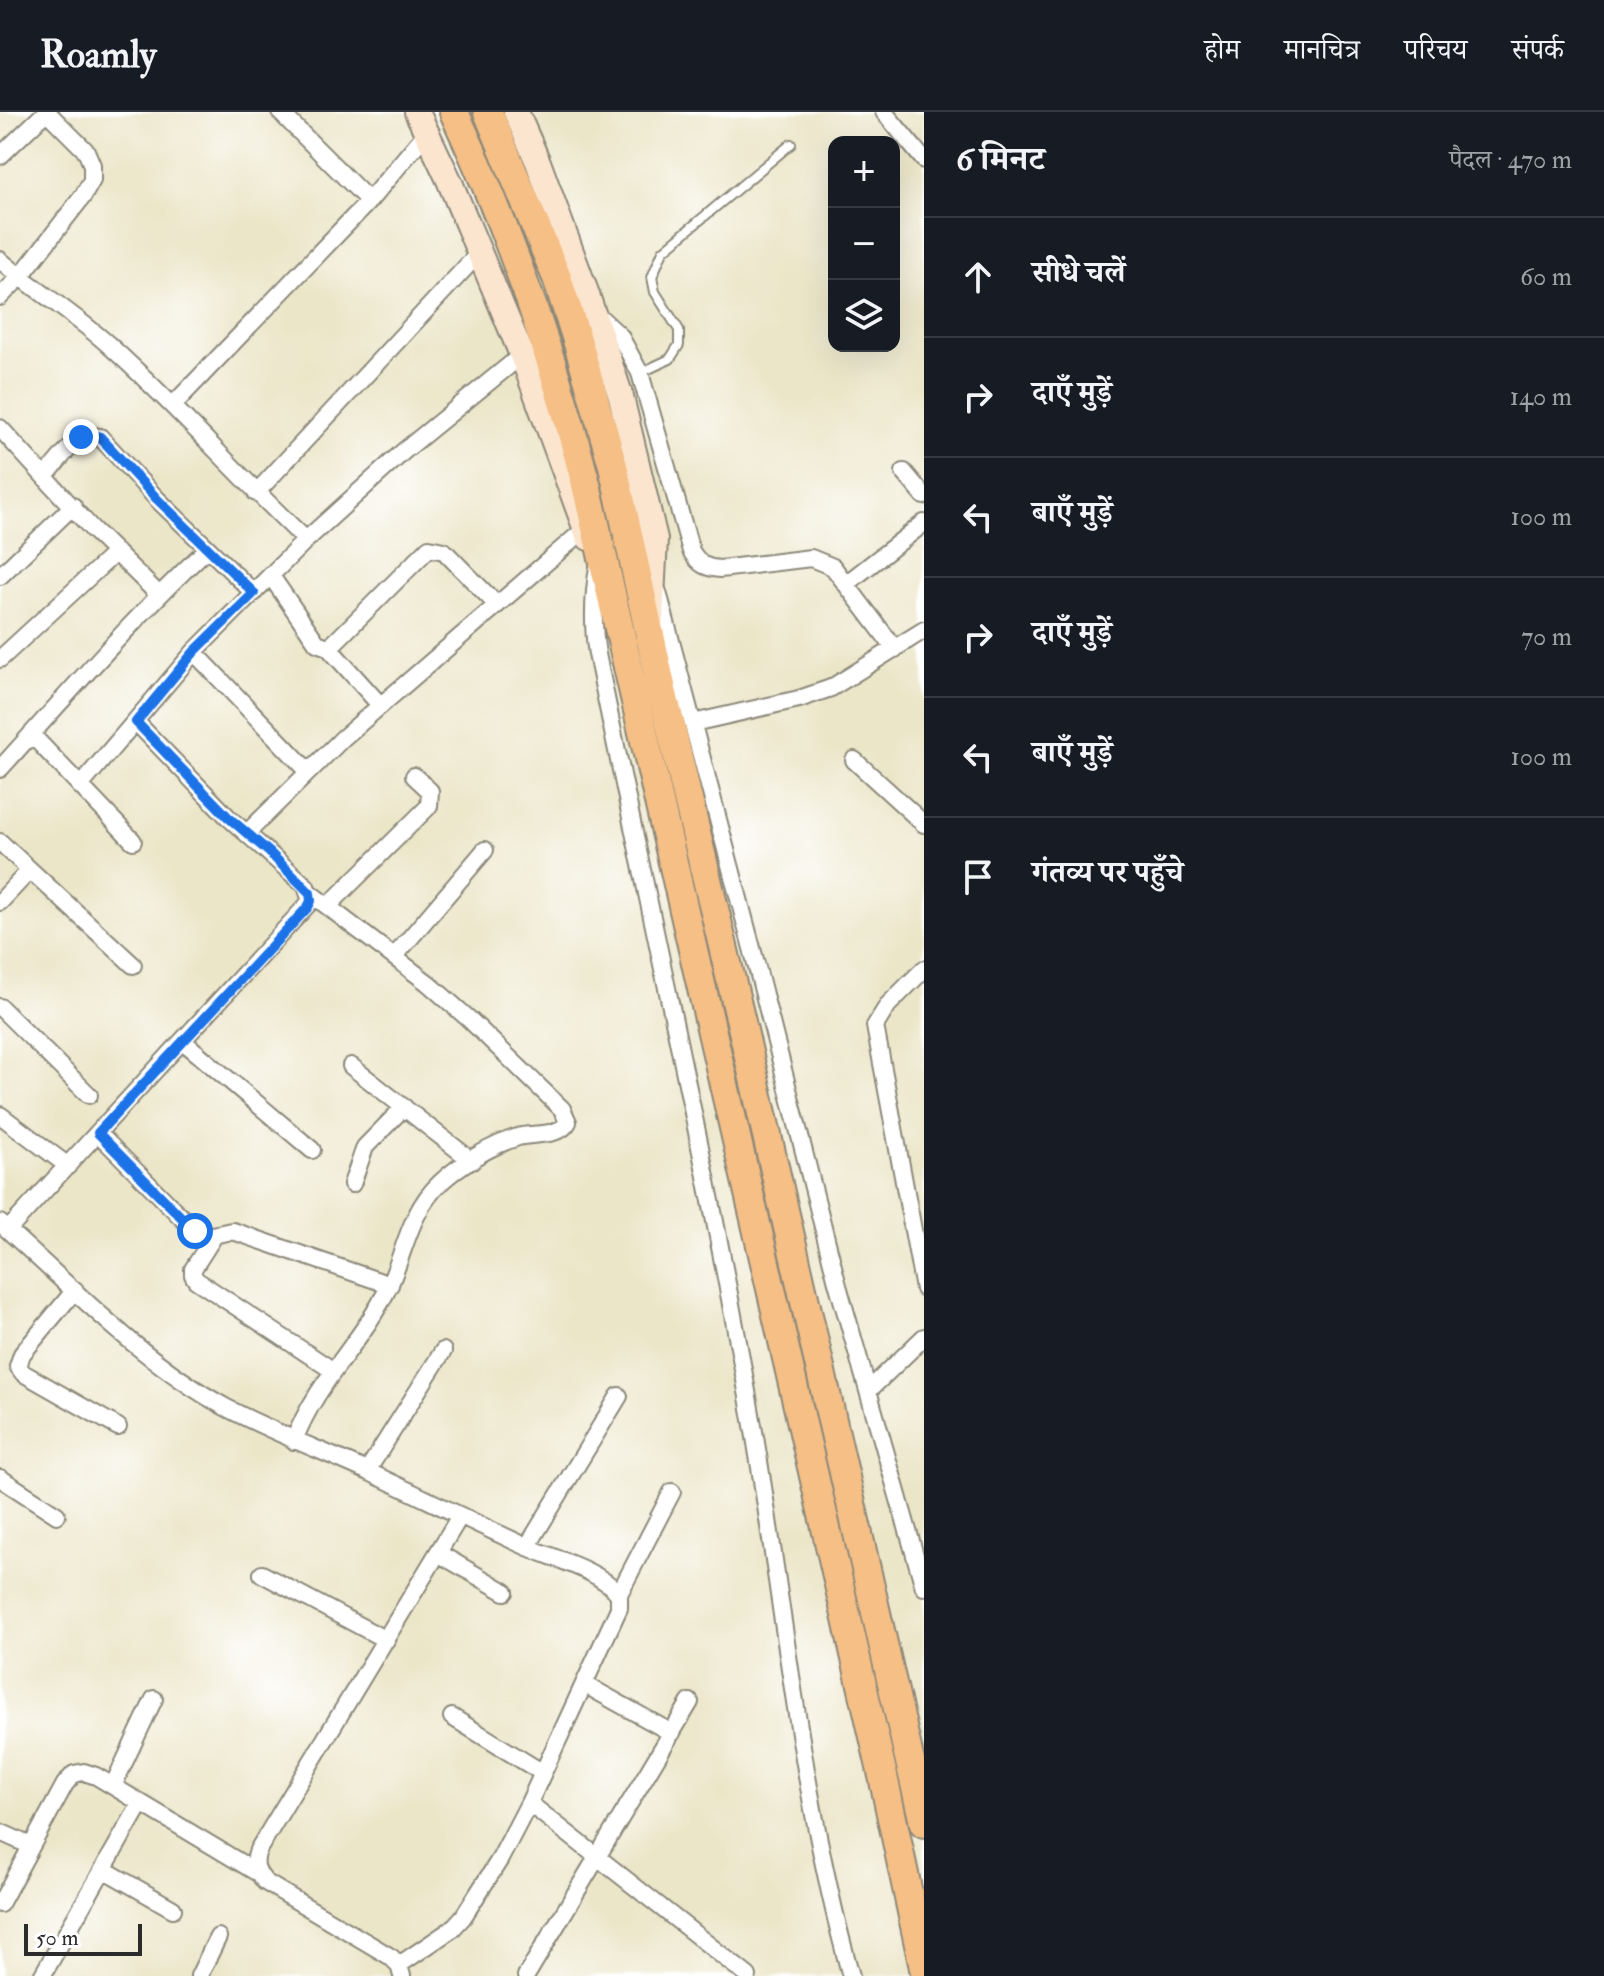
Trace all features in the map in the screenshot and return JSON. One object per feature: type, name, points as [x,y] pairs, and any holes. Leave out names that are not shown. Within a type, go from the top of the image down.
[{"type":"highway","points":[[454,112],[508,240],[551,356],[615,603],[883,1776],[924,1968]]},
{"type":"highway","points":[[488,112],[531,212],[578,343],[613,466],[924,1823]]},
{"type":"main road","points":[[516,112],[538,162],[621,397],[655,539],[655,580],[649,631]]},
{"type":"main road","points":[[422,122],[522,355],[615,603]]},
{"type":"street","points":[[0,156],[46,112],[86,151],[92,165],[92,180],[83,196],[20,277],[0,297]]},
{"type":"street","points":[[280,112],[369,201]]},
{"type":"street","points":[[884,112],[924,160]]},
{"type":"street","points":[[174,404],[369,201],[422,122]]},
{"type":"street","points":[[256,493],[479,253]]},
{"type":"street","points":[[0,260],[76,317],[174,404],[256,493],[306,540]]},
{"type":"street","points":[[592,310],[620,336],[640,373],[691,551],[698,563],[707,568],[720,569],[811,558],[833,567],[895,649]]},
{"type":"street","points":[[80,786],[194,652],[306,540],[404,451],[522,355]]},
{"type":"street","points":[[0,428],[158,594]]},
{"type":"street","points":[[46,475],[81,437],[100,437],[207,549],[254,593]]},
{"type":"street","points":[[904,472],[924,496]]},
{"type":"street","points":[[1,574],[73,506]]},
{"type":"street","points":[[846,584],[924,523]]},
{"type":"street","points":[[247,833],[380,705],[585,529]]},
{"type":"street","points":[[328,647],[429,548],[444,551],[497,605]]},
{"type":"street","points":[[0,769],[158,594],[207,549]]},
{"type":"street","points":[[0,659],[116,552]]},
{"type":"street","points":[[599,562],[592,602],[597,654],[714,1216],[754,1435],[807,1765],[840,1936],[851,1976]]},
{"type":"street","points":[[271,576],[317,643],[328,647],[380,705]]},
{"type":"street","points":[[655,580],[837,1282],[924,1587]]},
{"type":"street","points":[[693,723],[815,694],[849,679],[924,630]]},
{"type":"street","points":[[194,652],[308,771]]},
{"type":"street","points":[[136,722],[310,893],[470,1020],[567,1115],[565,1128],[516,1138],[472,1161],[440,1183],[419,1209],[390,1285],[304,1414],[294,1441]]},
{"type":"street","points":[[31,734],[133,841]]},
{"type":"street","points":[[854,760],[924,824]]},
{"type":"street","points":[[328,906],[429,806],[430,791],[414,776]]},
{"type":"street","points":[[0,842],[133,965]]},
{"type":"street","points":[[394,957],[485,850]]},
{"type":"street","points":[[0,902],[30,870]]},
{"type":"street","points":[[310,893],[308,907],[184,1042],[68,1166],[4,1226],[147,1353],[190,1387],[294,1441],[367,1471],[610,1584],[619,1594]]},
{"type":"street","points":[[924,969],[888,1005],[875,1026],[924,1289]]},
{"type":"street","points":[[0,1007],[89,1095]]},
{"type":"street","points":[[184,1042],[312,1150]]},
{"type":"street","points":[[351,1066],[472,1161]]},
{"type":"street","points":[[352,1184],[365,1147],[404,1107]]},
{"type":"street","points":[[0,1115],[68,1166]]},
{"type":"street","points":[[98,1133],[203,1236],[233,1231],[390,1285]]},
{"type":"street","points":[[214,1236],[193,1269],[196,1280],[332,1370]]},
{"type":"street","points":[[75,1290],[22,1354],[18,1366],[23,1373],[118,1427]]},
{"type":"street","points":[[869,1390],[924,1337]]},
{"type":"street","points":[[367,1471],[443,1351]]},
{"type":"street","points":[[527,1547],[619,1396]]},
{"type":"street","points":[[0,1478],[57,1515]]},
{"type":"street","points":[[0,1904],[65,1784],[74,1774],[84,1772],[96,1776],[256,1872],[265,1882],[391,1957],[401,1971],[463,1917],[500,1859],[619,1608],[619,1594],[672,1492]]},
{"type":"street","points":[[256,1872],[254,1861],[258,1850],[460,1516]]},
{"type":"street","points":[[438,1553],[505,1592]]},
{"type":"street","points":[[262,1574],[386,1640]]},
{"type":"street","points":[[584,1684],[672,1733]]},
{"type":"street","points":[[113,1786],[154,1699]]},
{"type":"street","points":[[531,1974],[690,1702]]},
{"type":"street","points":[[452,1717],[543,1773]]},
{"type":"street","points":[[42,1976],[141,1803]]},
{"type":"street","points":[[529,1803],[748,1976]]},
{"type":"street","points":[[0,1832],[31,1846]]},
{"type":"street","points":[[103,1869],[173,1909]]},
{"type":"street","points":[[199,1976],[218,1937]]},
{"type":"lane","points":[[640,373],[670,359],[679,345],[679,330],[655,292],[652,277],[663,251],[791,144]]},
{"type":"route","points":[[81,437],[100,437],[157,499],[254,593],[194,652],[136,722],[228,817],[306,886],[310,893],[308,907],[98,1133],[195,1231]]}]
